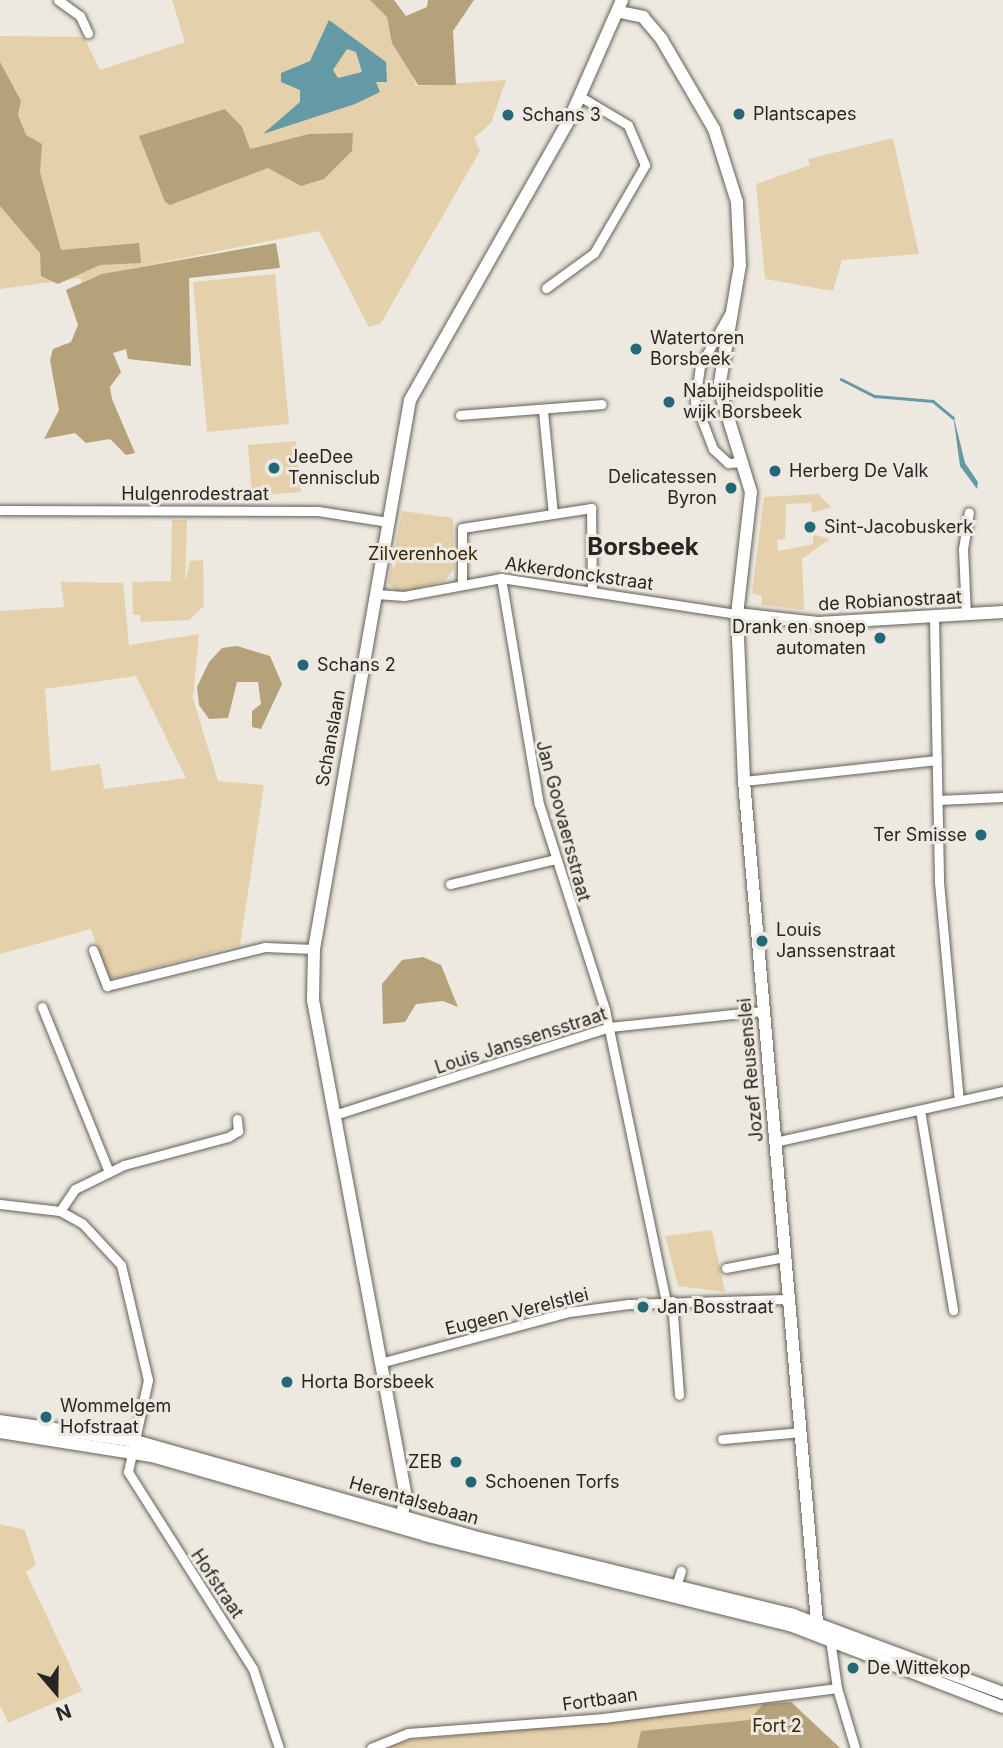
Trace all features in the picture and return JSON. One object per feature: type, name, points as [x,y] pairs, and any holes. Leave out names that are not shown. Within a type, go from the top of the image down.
[{"type":"street","points":[[58,0],[80,16],[88,33]]},
{"type":"street","points":[[621,6],[641,16],[653,27],[722,148],[737,202],[741,249],[719,388],[743,462],[722,460],[695,402],[700,366],[729,314]]},
{"type":"street","name":"Schanslaan","points":[[400,1521],[406,1497],[313,1000],[314,949],[412,396],[580,97],[621,6]]},
{"type":"street","points":[[547,288],[594,253],[645,165],[628,125],[580,97]]},
{"type":"street","points":[[460,415],[543,411],[602,404]]},
{"type":"street","points":[[543,411],[554,514]]},
{"type":"street","name":"Jozef Reusenslei","points":[[743,462],[751,492],[737,614],[744,781],[817,1623]]},
{"type":"street","points":[[462,582],[462,528],[591,508],[592,589]]},
{"type":"street","name":"Hulgenrodestraat","points":[[0,509],[318,511],[388,522]]},
{"type":"street","points":[[966,615],[963,549],[969,512]]},
{"type":"street","name":"Akkerdonckstraat","points":[[376,594],[404,596],[462,582],[501,578],[592,589],[737,614]]},
{"type":"street","name":"Jan Goovaersstraat","points":[[501,578],[524,733],[556,859],[608,1027]]},
{"type":"street","name":"de Robianostraat","points":[[737,614],[818,623],[1003,612]]},
{"type":"street","points":[[934,618],[937,800],[959,1100]]},
{"type":"street","points":[[744,781],[937,760]]},
{"type":"street","points":[[937,800],[1003,797]]},
{"type":"street","points":[[450,884],[556,859]]},
{"type":"street","points":[[93,950],[107,986],[265,947],[314,949]]},
{"type":"street","points":[[42,1007],[109,1172]]},
{"type":"street","name":"Louis Janssensstraat","points":[[334,1115],[608,1027],[762,1011]]},
{"type":"street","points":[[608,1027],[669,1301],[679,1395]]},
{"type":"street","points":[[775,1142],[1003,1091]]},
{"type":"street","points":[[920,1110],[953,1310]]},
{"type":"street","points":[[0,1203],[60,1211],[68,1193],[109,1172],[228,1137],[238,1131],[236,1119]]},
{"type":"street","name":"Hofstraat","points":[[60,1211],[108,1247],[128,1284],[148,1380],[128,1472],[264,1689],[279,1748]]},
{"type":"street","points":[[726,1268],[785,1257]]},
{"type":"street","name":"Eugeen Verelstlei","points":[[380,1363],[569,1312],[669,1301],[788,1299]]},
{"type":"street","name":"Herentalsebaan","points":[[0,1420],[133,1447],[803,1630],[1003,1707]]},
{"type":"street","name":"Herentalsebaan","points":[[0,1432],[133,1447]]},
{"type":"street","points":[[722,1440],[800,1432]]},
{"type":"street","name":"Herentalsebaan","points":[[400,1521],[676,1586],[817,1623],[1003,1693]]},
{"type":"street","points":[[676,1586],[681,1571]]},
{"type":"street","points":[[803,1630],[817,1623],[830,1639],[837,1688],[855,1748]]},
{"type":"street","name":"Fortbaan","points":[[371,1748],[408,1733],[604,1718],[837,1688]]},
{"type":"green space","points":[[172,0],[384,0],[416,86],[506,80],[491,123],[474,138],[480,151],[381,323],[369,327],[319,231],[119,271],[125,344],[89,349],[81,278],[0,289],[0,36],[84,37],[100,70],[185,42]]},
{"type":"green space","points":[[370,0],[394,0],[406,16],[427,7],[428,0],[474,0],[453,31],[456,85],[418,85],[392,43],[387,17]]},
{"type":"green space","points":[[0,62],[21,101],[18,115],[26,135],[42,144],[40,172],[61,250],[139,243],[141,263],[100,265],[58,284],[41,276],[40,253],[0,206]]},
{"type":"green space","points":[[225,109],[242,127],[250,149],[309,134],[353,133],[352,151],[324,179],[301,186],[268,168],[170,205],[165,202],[139,136]]},
{"type":"green space","points":[[893,138],[919,254],[842,260],[833,291],[765,279],[756,184],[810,165],[808,159]]},
{"type":"green space","points":[[276,243],[280,268],[189,278],[191,366],[128,359],[126,349],[113,353],[121,372],[110,387],[112,399],[135,453],[126,455],[110,439],[86,443],[75,433],[44,439],[59,410],[50,360],[53,349],[71,342],[78,325],[66,290],[102,274]]},
{"type":"green space","points":[[275,274],[289,424],[207,432],[193,282]]},
{"type":"green space","name":"JeeDee Tennisclub","points":[[296,441],[301,492],[252,496],[248,445]]},
{"type":"green space","points":[[818,494],[831,507],[812,513],[811,503],[786,504],[785,539],[777,540],[778,551],[813,544],[813,534],[830,539],[802,559],[804,610],[761,605],[762,596],[752,593],[764,497]]},
{"type":"green space","name":"Zilverenhoek","points":[[402,511],[453,518],[454,568],[446,580],[399,594],[388,583]]},
{"type":"green space","points":[[172,520],[187,520],[185,583],[190,561],[203,560],[204,606],[189,620],[141,622],[140,615],[133,615],[132,582],[171,581]]},
{"type":"green space","points":[[61,582],[123,583],[129,645],[199,634],[193,698],[218,781],[264,785],[240,945],[108,980],[91,929],[0,954],[0,611],[64,607]],"holes":[[[136,676],[186,778],[104,789],[100,764],[51,771],[45,689]]]},
{"type":"green space","points":[[237,646],[270,656],[282,684],[261,729],[252,727],[252,711],[261,704],[258,682],[237,682],[228,718],[209,719],[199,705],[197,687],[209,662],[222,648]]},
{"type":"green space","points":[[423,957],[441,965],[458,1007],[443,1001],[416,1004],[405,1022],[383,1024],[382,984],[402,960]]},
{"type":"green space","points":[[712,1230],[725,1292],[678,1286],[665,1236]]},
{"type":"green space","points":[[0,1524],[25,1530],[36,1565],[26,1572],[82,1691],[8,1723],[0,1705]]},
{"type":"green space","name":"Fort 2","points":[[791,1702],[840,1748],[385,1748],[409,1740]]},
{"type":"green space","points":[[791,1702],[840,1748],[637,1748],[641,1731],[749,1720],[763,1704]]},
{"type":"water","points":[[329,20],[386,62],[387,82],[376,82],[380,92],[355,104],[263,134],[300,102],[300,90],[281,82],[281,73],[310,61]],"holes":[[[347,49],[356,52],[362,72],[338,78],[333,70]]]},
{"type":"water","points":[[953,414],[965,463],[978,482],[977,489],[960,466]]},
{"type":"waterway","points":[[841,379],[875,396],[933,401],[953,418]]},
{"type":"place","name":"Plantscapes","points":[[739,114]]},
{"type":"place","name":"Schans 3","points":[[508,115]]},
{"type":"place","name":"Watertoren Borsbeek","points":[[636,349]]},
{"type":"place","name":"Nabijheidspolitie wijk Borsbeek","points":[[669,402]]},
{"type":"place","name":"JeeDee Tennisclub","points":[[274,468]]},
{"type":"place","name":"Herberg De Valk","points":[[775,471]]},
{"type":"place","name":"Delicatessen Byron","points":[[731,488]]},
{"type":"place","name":"Sint-Jacobuskerk","points":[[810,527]]},
{"type":"place","name":"Drank en snoep automaten","points":[[880,638]]},
{"type":"place","name":"Schans 2","points":[[303,665]]},
{"type":"place","name":"Ter Smisse","points":[[981,835]]},
{"type":"place","name":"Louis Janssenstraat","points":[[762,941]]},
{"type":"place","name":"Jan Bosstraat","points":[[643,1307]]},
{"type":"place","name":"Horta Borsbeek","points":[[287,1382]]},
{"type":"place","name":"Wommelgem Hofstraat","points":[[46,1417]]},
{"type":"place","name":"ZEB","points":[[456,1462]]},
{"type":"place","name":"Schoenen Torfs","points":[[471,1482]]},
{"type":"place","name":"De Wittekop","points":[[853,1668]]},
{"type":"district","name":"Borsbeek","points":[[643,547]]}]
